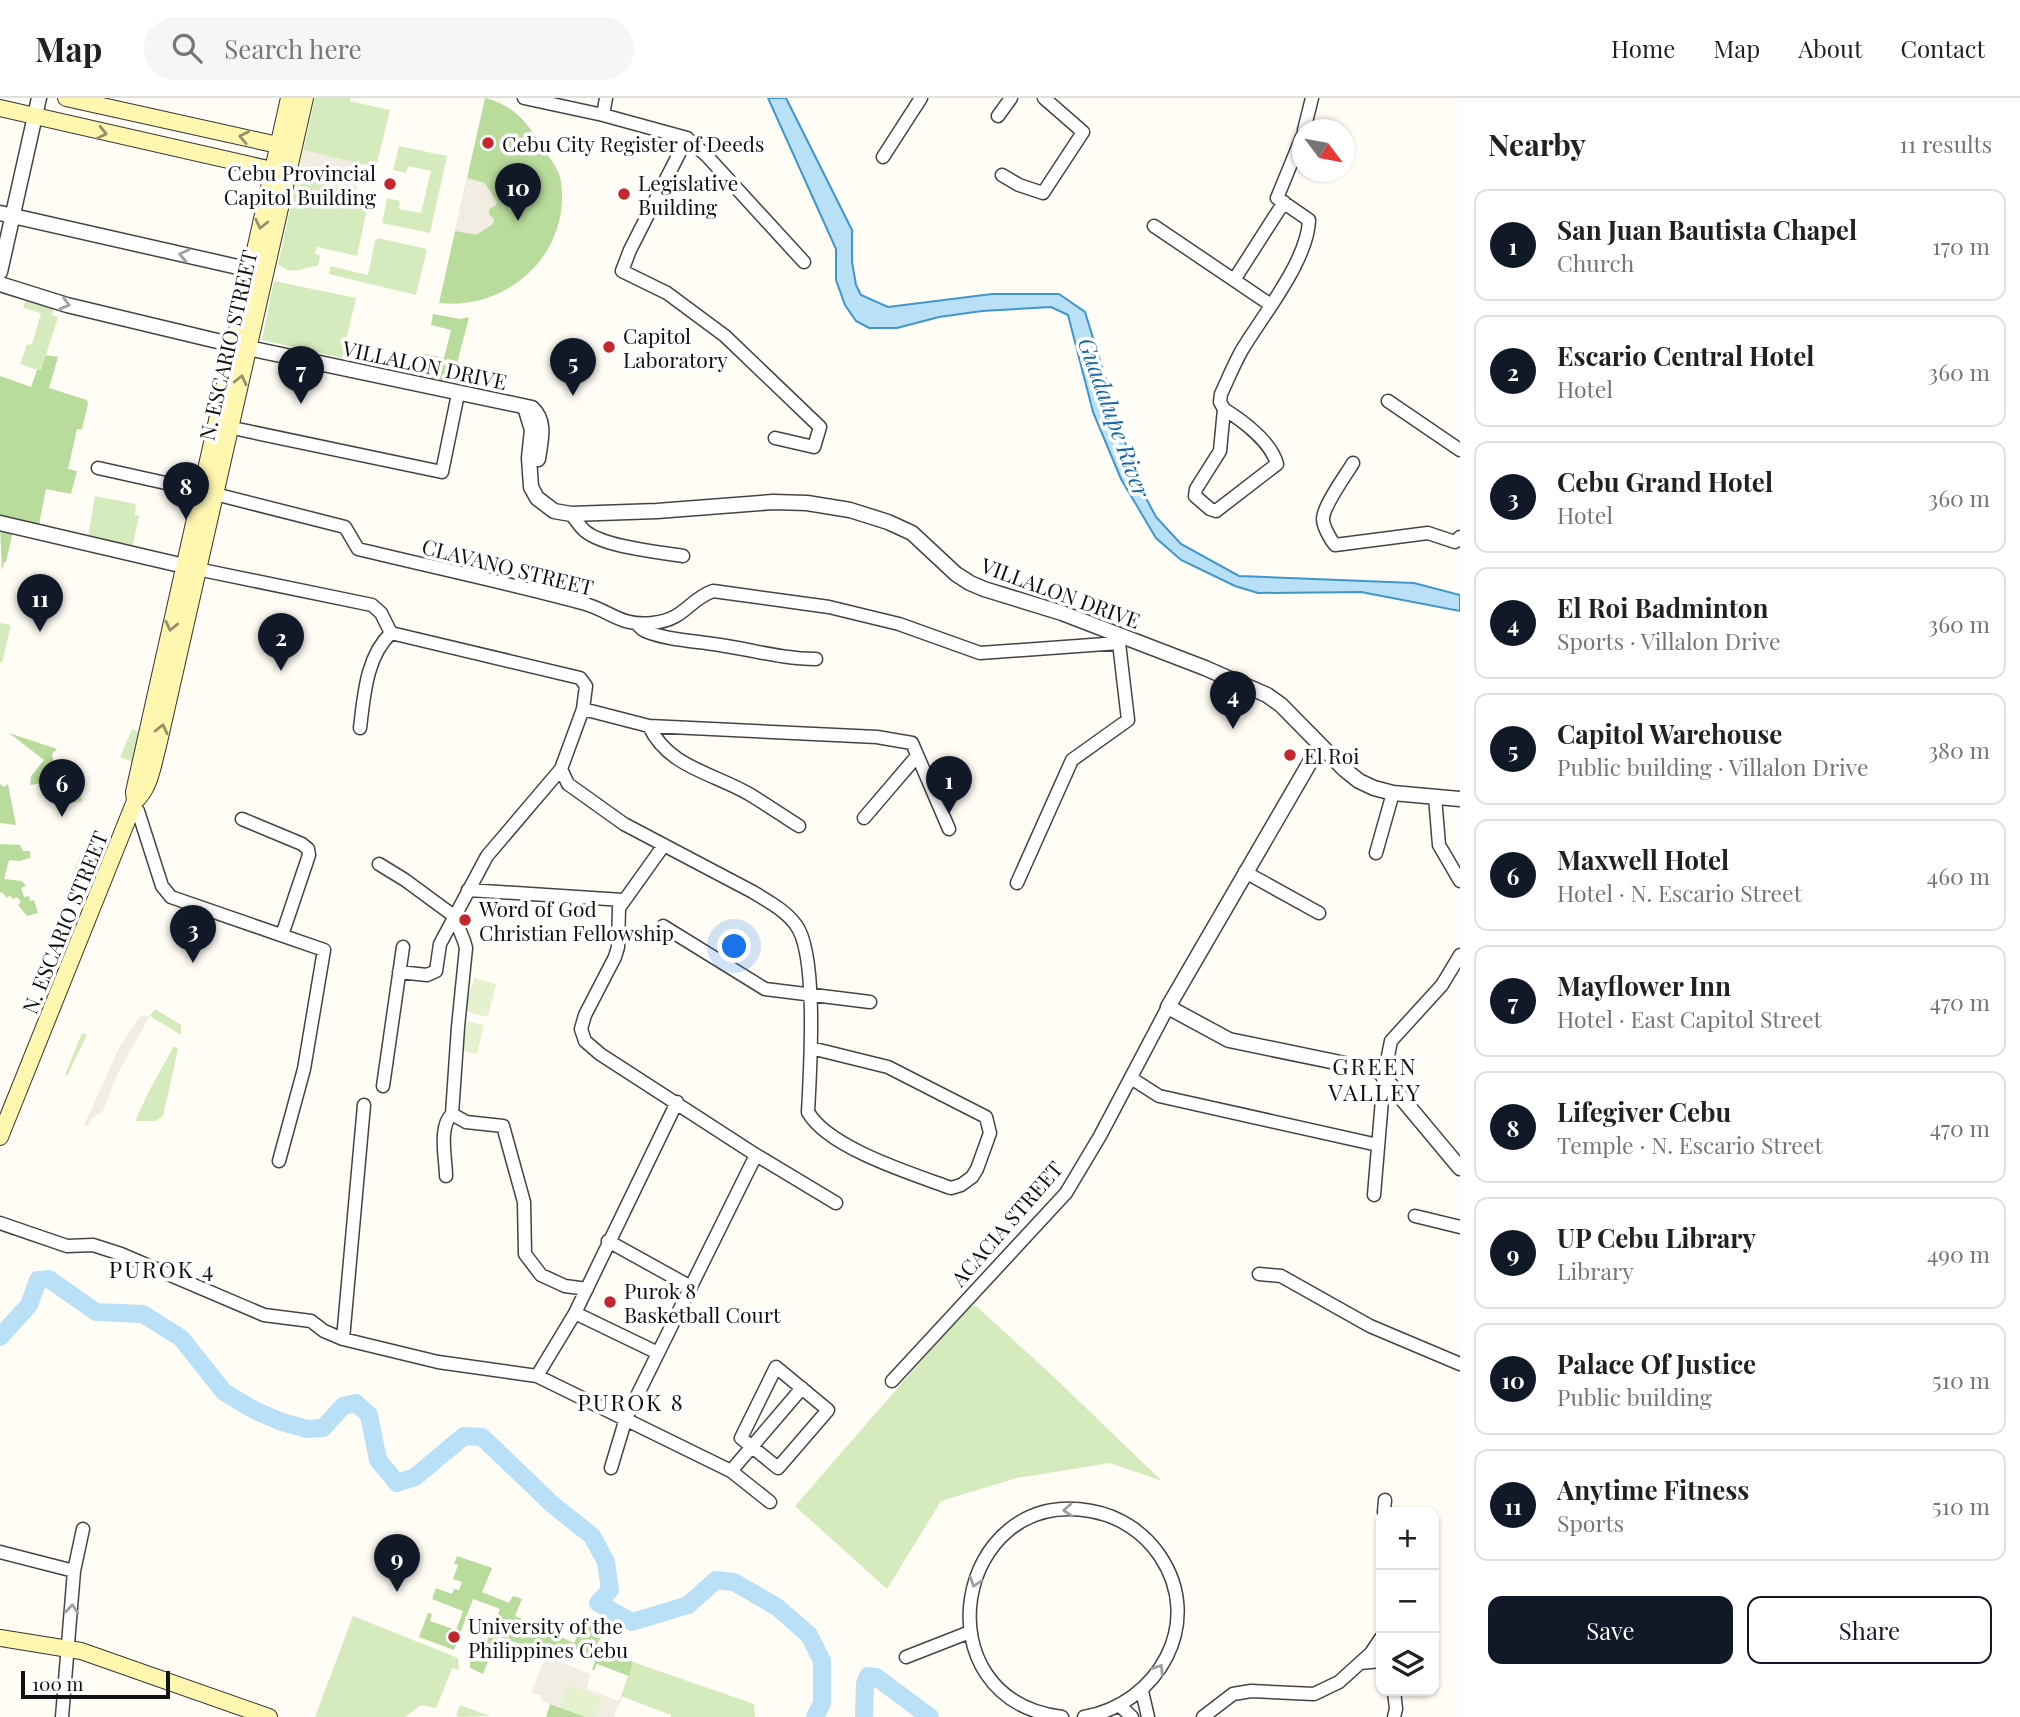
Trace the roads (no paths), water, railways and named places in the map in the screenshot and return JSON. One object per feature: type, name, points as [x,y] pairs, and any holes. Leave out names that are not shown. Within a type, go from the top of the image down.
[{"type":"main road","points":[[66,98],[286,146]]},
{"type":"main road","name":"N. ESCARIO STREET","points":[[286,146],[289,98]]},
{"type":"main road","name":"N. ESCARIO STREET","points":[[0,1138],[134,804],[142,795],[156,753],[191,568],[280,171],[286,146],[305,98]]},
{"type":"main road","points":[[0,108],[280,171]]},
{"type":"main road","name":"N. ESCARIO STREET","points":[[241,346],[251,270],[280,171]]},
{"type":"main road","points":[[0,1638],[68,1648],[269,1717]]},
{"type":"street","points":[[0,272],[6,215],[36,117],[39,98]]},
{"type":"street","points":[[524,98],[603,115],[687,138],[804,262]]},
{"type":"street","points":[[603,115],[606,98]]},
{"type":"street","points":[[883,157],[921,98]]},
{"type":"street","points":[[998,116],[1010,98]]},
{"type":"street","points":[[1002,175],[1019,186],[1043,193],[1083,132],[1045,98]]},
{"type":"street","points":[[1307,119],[1312,98]]},
{"type":"street","points":[[687,138],[622,271],[667,293],[725,336],[820,427],[814,447],[775,438]]},
{"type":"street","points":[[1224,409],[1220,451],[1196,489],[1195,496],[1216,511],[1277,464],[1274,454],[1240,419],[1224,409],[1220,402],[1221,394],[1241,352],[1293,267],[1309,232],[1310,220],[1277,198],[1292,163]]},
{"type":"street","points":[[1234,281],[1284,202]]},
{"type":"street","points":[[6,215],[251,270]]},
{"type":"street","points":[[1154,226],[1271,305]]},
{"type":"street","name":"VILLALON DRIVE","points":[[0,284],[67,305],[241,346],[525,407],[532,430],[529,458],[531,488],[537,498],[554,511],[571,514],[657,511],[773,502],[807,503],[850,510],[902,527],[970,583],[1062,613],[1120,639],[1267,695],[1281,705],[1359,781],[1393,793],[1460,799]]},
{"type":"street","points":[[223,426],[442,472],[458,394]]},
{"type":"street","points":[[1388,401],[1460,450]]},
{"type":"street","points":[[1353,463],[1323,519],[1335,545],[1428,533],[1450,541],[1460,537]]},
{"type":"street","name":"CLAVANO STREET","points":[[98,468],[208,492],[345,527],[358,549],[586,604],[623,622],[637,624],[674,618],[713,591],[829,607],[899,624],[980,653],[1120,639]]},
{"type":"street","points":[[571,514],[584,531],[596,538],[636,549],[684,556]]},
{"type":"street","points":[[0,523],[191,568],[372,606],[381,613],[391,633]]},
{"type":"street","points":[[637,624],[642,629],[658,634],[742,648],[767,655],[816,659]]},
{"type":"street","points":[[391,633],[580,678],[586,686],[583,709],[561,769],[488,856],[440,944],[436,971],[427,975],[399,972]]},
{"type":"street","points":[[360,728],[367,676],[385,639],[391,633]]},
{"type":"street","points":[[1017,883],[1072,760],[1128,720],[1120,639]]},
{"type":"street","points":[[583,709],[649,726],[900,739],[912,743],[927,772],[949,829]]},
{"type":"street","points":[[649,726],[656,742],[666,752],[694,769],[748,794],[799,826]]},
{"type":"street","name":"ACACIA STREET","points":[[892,1381],[1066,1193],[1100,1136],[1168,1007],[1320,745]]},
{"type":"street","points":[[864,818],[917,756]]},
{"type":"street","points":[[561,769],[568,784],[578,793],[624,824],[753,892],[789,916],[803,936],[807,950],[811,1048],[808,1112],[818,1126],[877,1161],[951,1188],[972,1177],[990,1133],[986,1117],[888,1067],[811,1048]]},
{"type":"street","points":[[1376,853],[1393,793]]},
{"type":"street","points":[[1435,797],[1439,845],[1460,881]]},
{"type":"street","points":[[134,804],[162,886],[171,897],[321,947],[325,955],[304,1069],[279,1161]]},
{"type":"street","points":[[242,819],[308,849],[309,855],[282,935]]},
{"type":"street","points":[[664,845],[619,908],[618,947],[585,1015],[581,1029],[585,1041],[600,1054],[756,1156],[836,1203]]},
{"type":"street","points":[[379,864],[454,916],[466,948],[452,1114],[447,1118],[445,1129],[446,1177]]},
{"type":"street","points":[[1245,872],[1319,913]]},
{"type":"street","points":[[468,890],[623,900]]},
{"type":"street","points":[[663,926],[765,989],[870,1002]]},
{"type":"street","points":[[383,1086],[403,947]]},
{"type":"street","points":[[1374,1195],[1384,1076],[1391,1041],[1442,985],[1460,955]]},
{"type":"street","points":[[1168,1007],[1229,1040],[1371,1068],[1384,1076],[1460,1168]]},
{"type":"street","points":[[1131,1078],[1159,1096],[1378,1144]]},
{"type":"street","points":[[537,1376],[575,1313],[677,1102]]},
{"type":"street","points":[[343,1339],[365,1105]]},
{"type":"street","points":[[452,1114],[466,1122],[503,1126],[524,1202],[525,1254],[541,1275],[565,1286],[587,1289]]},
{"type":"street","points":[[611,1468],[626,1418],[756,1156]]},
{"type":"street","points":[[1415,1216],[1460,1227]]},
{"type":"street","points":[[0,1223],[67,1246],[93,1245],[121,1254],[264,1315],[311,1321],[324,1331],[343,1339],[438,1362],[537,1376],[732,1471],[770,1502]]},
{"type":"street","points":[[608,1241],[691,1287]]},
{"type":"street","points":[[1259,1273],[1281,1276],[1370,1326],[1460,1364]]},
{"type":"street","points":[[575,1313],[657,1353]]},
{"type":"street","points":[[776,1367],[802,1388],[828,1410],[778,1468],[741,1438],[776,1367]]},
{"type":"street","points":[[732,1471],[802,1388]]},
{"type":"street","points":[[1062,1717],[1035,1711],[1003,1691],[980,1662],[970,1633],[970,1601],[976,1576],[987,1554],[1004,1535],[1025,1521],[1060,1510],[1086,1510],[1110,1516],[1132,1528],[1150,1544],[1165,1565],[1176,1600],[1176,1625],[1170,1650],[1158,1672],[1142,1691],[1120,1706],[1084,1717]]},
{"type":"street","points":[[62,1717],[74,1571],[83,1529]]},
{"type":"street","points":[[0,1552],[74,1571]]},
{"type":"street","points":[[906,1657],[970,1633]]},
{"type":"street","points":[[1203,1717],[1233,1694],[1251,1691],[1314,1693],[1339,1682],[1376,1646]]},
{"type":"street","points":[[1360,1663],[1376,1661]]},
{"type":"street","points":[[1142,1691],[1148,1717]]},
{"type":"street","points":[[1394,1717],[1395,1696]]},
{"type":"street","points":[[1120,1706],[1132,1717]]},
{"type":"water","name":"Guadalupe River","points":[[768,98],[786,98],[852,230],[852,262],[856,285],[861,295],[888,307],[992,294],[1059,294],[1085,312],[1137,481],[1156,517],[1181,544],[1239,576],[1414,583],[1460,595],[1460,611],[1361,592],[1258,593],[1235,586],[1181,560],[1156,538],[1121,479],[1093,412],[1068,315],[1051,307],[982,311],[939,317],[897,328],[869,328],[856,321],[845,305],[836,280],[836,249]]},
{"type":"waterway","points":[[0,1337],[29,1305],[38,1280],[49,1279],[96,1312],[143,1314],[181,1338],[224,1392],[254,1410],[282,1422],[307,1429],[323,1428],[343,1406],[356,1403],[369,1415],[378,1460],[397,1483],[415,1477],[464,1436],[482,1437],[553,1505],[592,1536],[606,1562],[610,1590],[598,1603],[632,1622],[688,1605],[716,1580],[734,1582],[777,1607],[809,1635],[822,1661],[822,1703],[815,1717]]},
{"type":"waterway","points":[[864,1717],[865,1684],[868,1676],[876,1677],[930,1717]]},
{"type":"place","name":"Cebu City Register of Deeds","points":[[488,143]]},
{"type":"place","name":"Cebu Provincial Capitol Building","points":[[390,184]]},
{"type":"place","name":"Legislative Building","points":[[624,194]]},
{"type":"place","name":"Palace Of Justice","points":[[518,221]]},
{"type":"place","name":"Capitol Laboratory","points":[[609,347]]},
{"type":"place","name":"Capitol Warehouse","points":[[573,396]]},
{"type":"place","name":"Mayflower Inn","points":[[301,404]]},
{"type":"place","name":"Lifegiver Cebu","points":[[186,520]]},
{"type":"place","name":"Anytime Fitness","points":[[40,632]]},
{"type":"place","name":"Escario Central Hotel","points":[[281,671]]},
{"type":"place","name":"El Roi Badminton","points":[[1233,729]]},
{"type":"place","name":"El Roi","points":[[1290,755]]},
{"type":"place","name":"San Juan Bautista Chapel","points":[[949,814]]},
{"type":"place","name":"Maxwell Hotel","points":[[62,817]]},
{"type":"place","name":"Word of God Christian Fellowship","points":[[465,920]]},
{"type":"place","name":"Cebu Grand Hotel","points":[[193,963]]},
{"type":"place","name":"Purok 8 Basketball Court","points":[[610,1302]]},
{"type":"place","name":"UP Cebu Library","points":[[397,1592]]},
{"type":"place","name":"University of the Philippines Cebu","points":[[454,1637]]},
{"type":"district","name":"GREEN VALLEY","points":[[1375,1078]]},
{"type":"district","name":"PUROK 4","points":[[162,1268]]},
{"type":"district","name":"PUROK 8","points":[[631,1401]]}]
